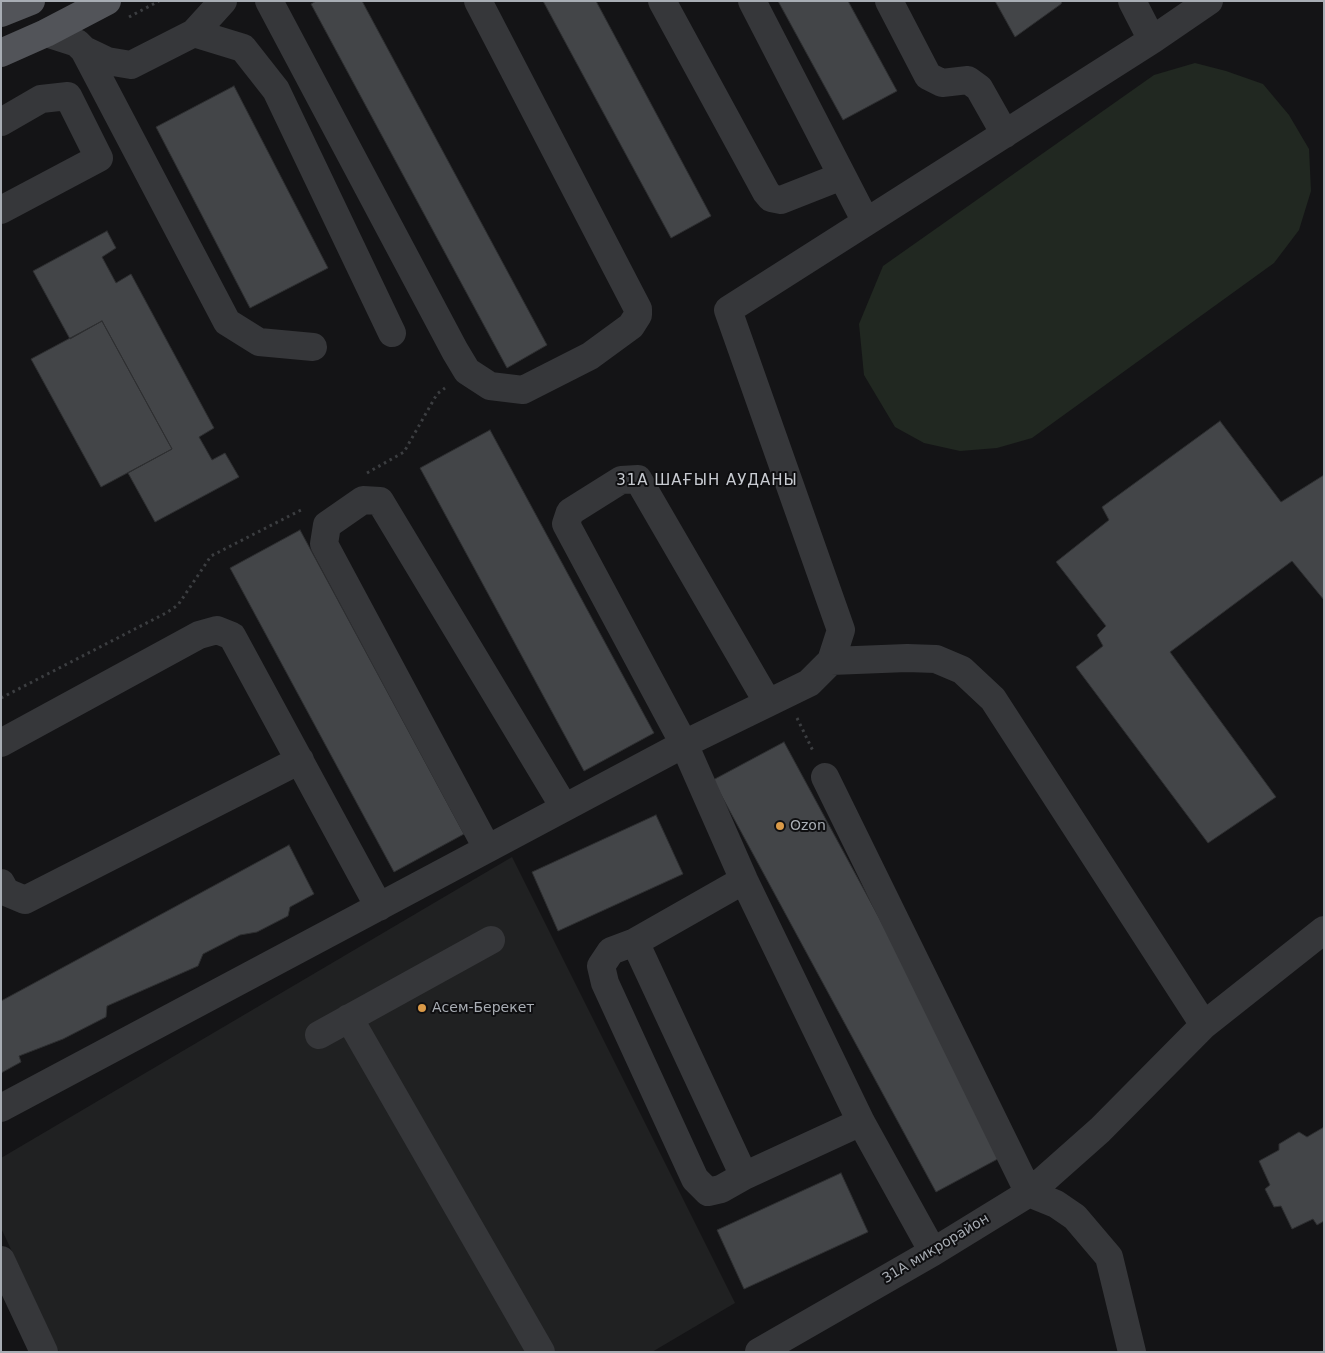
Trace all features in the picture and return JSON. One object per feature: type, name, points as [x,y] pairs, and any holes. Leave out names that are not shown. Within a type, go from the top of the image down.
[{"type":"main road","points":[[1,13],[31,1]]},
{"type":"main road","points":[[1,54],[107,1]]},
{"type":"street","points":[[84,50],[107,61],[131,64],[194,33],[223,1]]},
{"type":"street","points":[[269,1],[455,351],[468,371],[490,386],[523,390],[590,356],[631,326],[638,315],[635,301],[478,1]]},
{"type":"street","points":[[662,1],[771,198],[781,200],[842,176]]},
{"type":"street","points":[[752,1],[866,222]]},
{"type":"street","points":[[889,1],[928,76],[942,83],[968,80],[979,88],[1005,134]]},
{"type":"street","points":[[1132,1],[1152,40]]},
{"type":"street","points":[[1,1108],[564,807],[684,744],[809,683],[830,661],[841,630],[728,310],[1152,40],[1209,1]]},
{"type":"street","points":[[46,33],[77,43],[84,50],[227,322],[259,342],[314,347]]},
{"type":"street","points":[[194,33],[243,48],[276,90],[392,333]]},
{"type":"street","points":[[1,122],[40,99],[68,96],[99,158],[1,210]]},
{"type":"street","points":[[777,699],[638,479],[620,480],[570,512],[566,524],[684,744],[744,880],[861,1122],[933,1252]]},
{"type":"street","points":[[487,848],[324,544],[327,525],[363,500],[380,500],[564,807]]},
{"type":"street","points":[[1,743],[199,635],[217,630],[232,636],[379,907]]},
{"type":"street","points":[[830,661],[907,658],[936,659],[962,670],[993,699],[1204,1025]]},
{"type":"street","points":[[1,883],[6,892],[25,900],[300,760]]},
{"type":"street","points":[[825,776],[1029,1193],[1056,1204],[1075,1217],[1109,1257],[1132,1352]]},
{"type":"street","points":[[744,880],[635,942],[611,951],[601,966],[605,983],[695,1179],[708,1192],[721,1189],[744,1176],[861,1122]]},
{"type":"street","name":"31А микрорайон","points":[[759,1352],[933,1252],[1029,1193],[1100,1130],[1204,1025],[1324,930]]},
{"type":"street","points":[[319,1035],[490,940]]},
{"type":"street","points":[[635,942],[744,1176]]},
{"type":"street","points":[[349,1018],[541,1352]]},
{"type":"street","points":[[1,1260],[44,1352]]},
{"type":"path","points":[[363,475],[404,452],[437,394],[468,371]]},
{"type":"path","points":[[1,698],[166,613],[178,605],[211,556],[306,508]]},
{"type":"path","points":[[777,699],[825,776]]},
{"type":"shaded area","points":[[1195,63],[1226,71],[1263,84],[1289,115],[1309,149],[1311,191],[1299,230],[1274,263],[1032,438],[997,448],[960,451],[924,443],[895,427],[864,375],[859,324],[883,266],[1154,75]]},
{"type":"shaded area","name":"Асем-Берекет","points":[[512,857],[735,1303],[652,1352],[59,1352],[1,1228],[1,1158]]},
{"type":"building","points":[[316,1],[362,1],[547,345],[507,368],[311,4]]},
{"type":"building","points":[[543,1],[596,1],[711,216],[671,238]]},
{"type":"building","points":[[778,1],[848,1],[897,91],[843,120]]},
{"type":"building","points":[[995,1],[1062,1],[1061,4],[1015,37]]},
{"type":"building","points":[[234,86],[328,268],[250,308],[156,127]]},
{"type":"building","points":[[107,231],[116,248],[102,257],[116,283],[131,274],[214,428],[199,437],[212,460],[225,453],[239,477],[155,522],[128,473],[172,449],[102,321],[70,339],[33,271]]},
{"type":"building","points":[[102,321],[172,449],[101,487],[31,359]]},
{"type":"building","points":[[1220,421],[1281,502],[1324,475],[1324,600],[1292,561],[1170,652],[1276,797],[1208,843],[1076,667],[1103,646],[1097,635],[1106,626],[1056,562],[1109,520],[1102,507]]},
{"type":"building","points":[[490,430],[654,733],[584,771],[420,468]]},
{"type":"building","points":[[300,530],[464,834],[394,872],[230,568]]},
{"type":"building","points":[[784,742],[1007,1154],[936,1192],[713,780]]},
{"type":"building","points":[[656,815],[683,874],[558,931],[532,872]]},
{"type":"building","points":[[289,845],[314,894],[290,907],[288,916],[257,932],[240,935],[203,954],[198,966],[107,1006],[106,1017],[63,1039],[19,1056],[21,1062],[1,1073],[1,1001]]},
{"type":"building","points":[[1324,1127],[1324,1221],[1317,1225],[1313,1219],[1292,1229],[1281,1206],[1274,1207],[1265,1189],[1270,1185],[1259,1161],[1279,1150],[1279,1144],[1299,1132],[1307,1137]]},
{"type":"building","points":[[841,1173],[868,1232],[744,1289],[717,1230]]},
{"type":"place","name":"Ozon","points":[[780,826]]},
{"type":"place","name":"Асем-Берекет","points":[[422,1008]]},
{"type":"district","name":"31А ШАҒЫН АУДАНЫ","points":[[707,481]]}]
